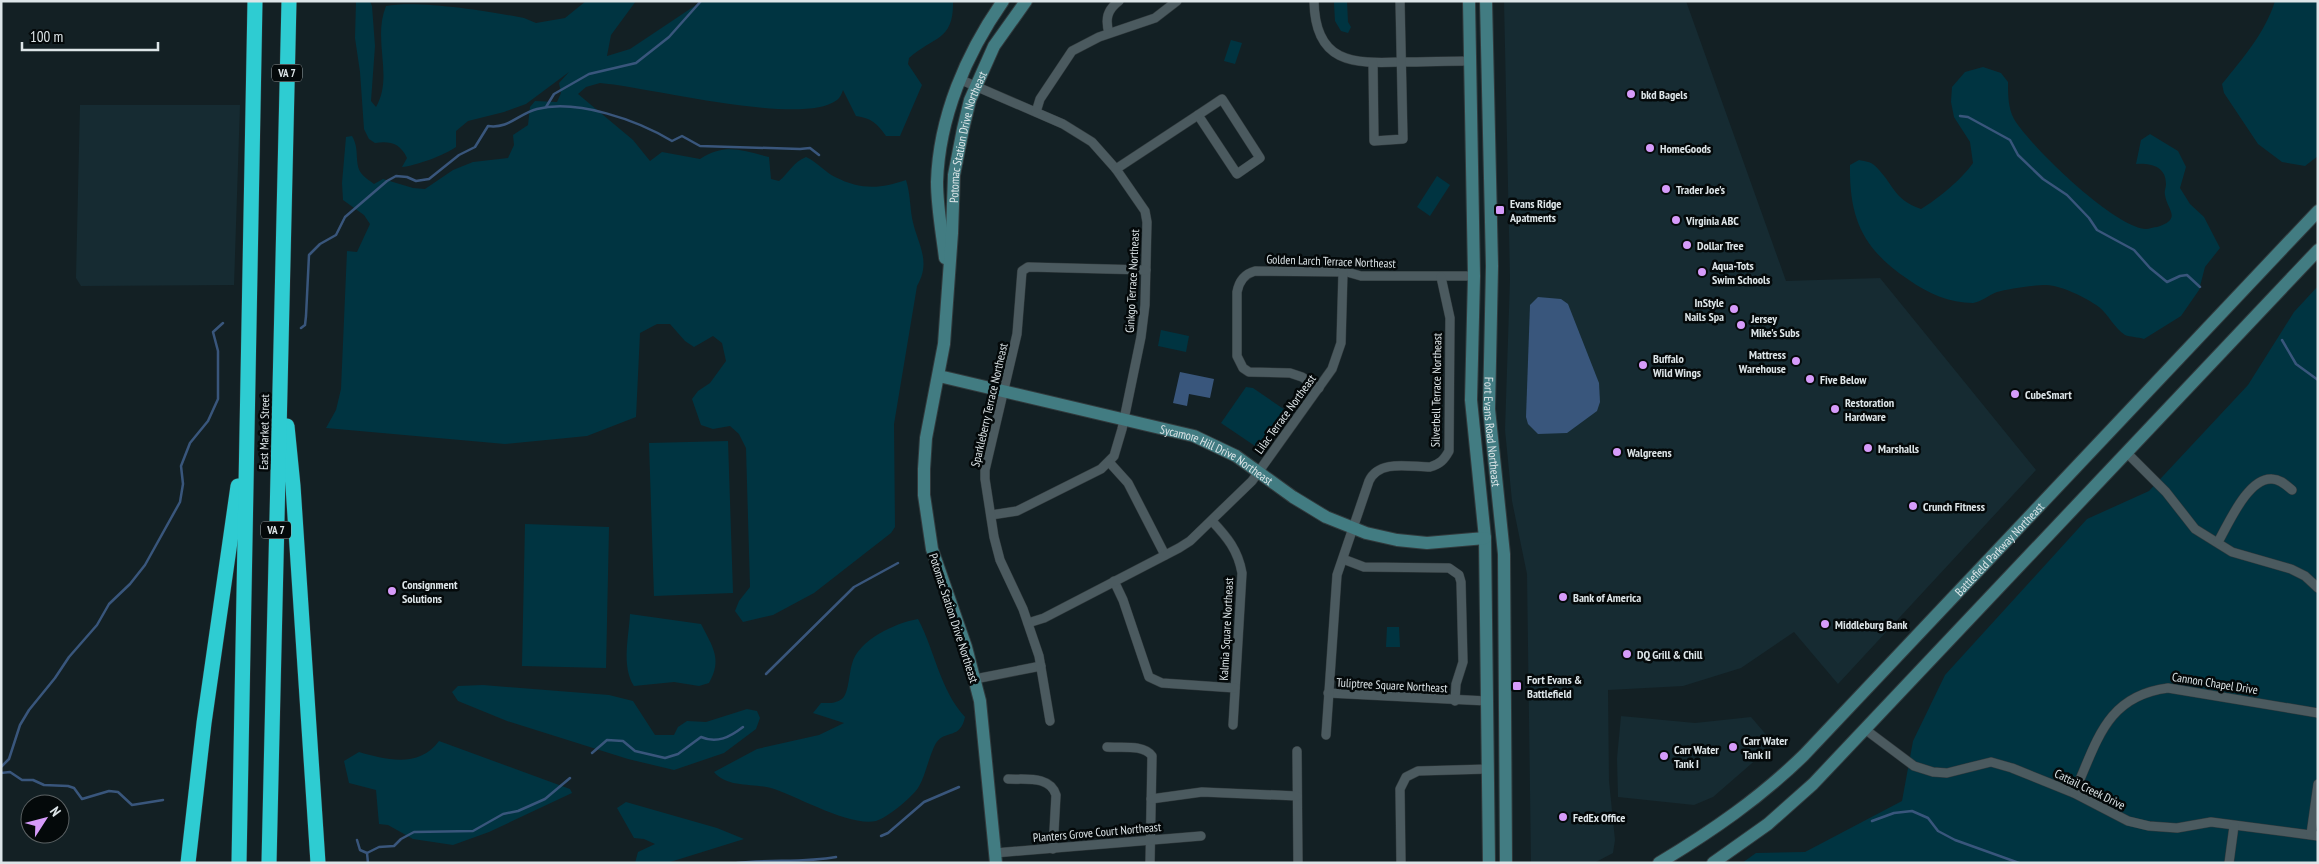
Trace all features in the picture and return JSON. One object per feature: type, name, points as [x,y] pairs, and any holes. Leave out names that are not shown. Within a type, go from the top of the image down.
[{"type":"highway","points":[[246,1],[254,37]]},
{"type":"highway","name":"East Market Street","points":[[239,863],[255,1]]},
{"type":"highway","name":"East Market Street","points":[[269,863],[289,1]]},
{"type":"highway","points":[[280,364],[293,486],[318,863]]},
{"type":"highway","points":[[188,863],[204,723],[248,420]]},
{"type":"main road","name":"Potomac Station Drive Northeast","points":[[948,286],[937,182],[942,144],[949,110],[960,79],[986,26],[1003,1]]},
{"type":"main road","name":"Potomac Station Drive Northeast","points":[[996,858],[980,701],[966,647],[936,567],[928,530],[924,495],[926,438],[944,344],[954,175],[963,129],[975,86],[994,46],[1026,1]]},
{"type":"main road","name":"Fort Evans Road Northeast","points":[[1469,1],[1474,276],[1472,400],[1485,538],[1489,863]]},
{"type":"main road","name":"Fort Evans Road Northeast","points":[[1486,1],[1492,266],[1489,409],[1504,554],[1506,863]]},
{"type":"main road","name":"Battlefield Parkway Northeast","points":[[1659,863],[1741,810],[1780,778],[1804,755],[2318,211]]},
{"type":"main road","points":[[1713,863],[1737,847],[1792,804],[1866,730],[2318,250]]},
{"type":"main road","name":"Sycamore Hill Drive Northeast","points":[[939,376],[1125,418],[1174,430],[1204,440],[1236,456],[1311,509],[1354,529],[1381,538],[1440,543],[1485,538]]},
{"type":"street","points":[[1109,33],[1107,16],[1119,1]]},
{"type":"street","points":[[1314,1],[1317,28],[1329,47],[1347,59],[1373,63],[1471,60]]},
{"type":"street","points":[[1373,63],[1374,141],[1403,140],[1400,1]]},
{"type":"street","points":[[1036,112],[1040,99],[1072,51],[1109,33],[1155,18],[1174,2]]},
{"type":"street","name":"Ginkgo Terrace Northeast","points":[[960,79],[1078,132],[1104,154],[1145,211],[1148,233],[1142,337],[1118,447],[1109,462]]},
{"type":"street","points":[[1116,169],[1222,99],[1260,158],[1237,174],[1198,115]]},
{"type":"street","name":"Sparkleberry Terrace Northeast","points":[[1050,721],[1041,666],[1028,623],[1000,560],[990,515],[985,470],[1020,323],[1021,274],[1024,269],[1146,270]]},
{"type":"street","name":"Golden Larch Terrace Northeast","points":[[1319,388],[1302,377],[1290,373],[1255,373],[1244,368],[1237,356],[1238,284],[1246,275],[1255,271],[1343,272],[1361,276],[1474,276]]},
{"type":"street","name":"Lilac Terrace Northeast","points":[[1028,623],[1044,618],[1190,540],[1236,498],[1259,472],[1332,369],[1341,343],[1343,272]]},
{"type":"street","name":"Silverbell Terrace Northeast","points":[[1354,529],[1369,481],[1378,470],[1392,466],[1430,467],[1442,462],[1448,451],[1450,318],[1441,277]]},
{"type":"street","points":[[2127,453],[2166,492],[2195,529],[2232,552],[2291,569],[2305,576],[2318,588]]},
{"type":"street","points":[[990,515],[1017,511],[1101,469],[1109,462],[1128,484],[1165,555]]},
{"type":"street","points":[[2218,542],[2247,491],[2258,483],[2270,478],[2280,481],[2292,490]]},
{"type":"street","name":"Kalmia Square Northeast","points":[[1212,520],[1230,541],[1236,552],[1242,574],[1233,725]]},
{"type":"street","name":"Tuliptree Square Northeast","points":[[1326,735],[1335,589],[1337,575],[1354,529]]},
{"type":"street","name":"Tuliptree Square Northeast","points":[[1343,559],[1364,566],[1448,568],[1459,575],[1461,582],[1463,662],[1456,684],[1455,701]]},
{"type":"street","name":"Kalmia Square Northeast","points":[[1114,582],[1123,600],[1144,668],[1149,677],[1162,683],[1235,688]]},
{"type":"street","points":[[975,679],[1041,666]]},
{"type":"street","name":"Cannon Chapel Drive","points":[[2074,793],[2104,727],[2116,710],[2133,697],[2152,690],[2168,688],[2318,713]]},
{"type":"street","name":"Tuliptree Square Northeast","points":[[1328,693],[1455,701],[1487,701]]},
{"type":"street","name":"Cattail Creek Drive","points":[[1866,730],[1914,766],[1933,772],[1947,772],[1991,762],[2012,768],[2074,793],[2128,821],[2149,826],[2177,828],[2211,822],[2314,835]]},
{"type":"street","points":[[1108,747],[1143,749],[1148,751],[1153,763],[1149,841],[1150,863]]},
{"type":"street","points":[[1297,751],[1298,863]]},
{"type":"street","points":[[1400,863],[1400,789],[1406,777],[1418,771],[1488,769]]},
{"type":"street","points":[[1008,780],[1045,782],[1054,789],[1056,795],[1053,849]]},
{"type":"street","points":[[2314,835],[2318,784]]},
{"type":"street","points":[[1151,798],[1202,792],[1297,796]]},
{"type":"street","points":[[2229,863],[2234,826]]},
{"type":"street","name":"Planters Grove Court Northeast","points":[[996,858],[1053,849],[1201,836]]},
{"type":"shaded area","points":[[356,1],[370,1],[372,6],[375,46],[371,101],[376,107],[383,83],[381,32],[386,6],[416,4],[453,7],[524,18],[536,23],[565,18],[586,1],[636,1],[611,35],[607,56],[630,49],[702,1],[953,1],[950,24],[946,31],[909,58],[908,64],[922,85],[900,136],[886,136],[873,122],[856,116],[843,90],[837,100],[819,107],[792,109],[760,108],[600,83],[586,87],[578,94],[633,140],[650,161],[662,152],[700,159],[717,151],[733,149],[769,157],[771,179],[779,181],[794,165],[806,157],[831,175],[853,184],[870,187],[906,180],[914,227],[922,252],[923,268],[917,286],[894,424],[895,527],[891,533],[814,593],[773,615],[743,622],[735,611],[739,601],[750,587],[746,448],[739,434],[730,426],[713,429],[701,425],[692,399],[698,391],[710,383],[726,361],[722,343],[713,336],[694,347],[685,341],[670,324],[657,324],[640,333],[636,417],[587,436],[505,444],[326,428],[336,410],[341,389],[347,251],[357,252],[370,224],[364,215],[343,200],[342,183],[346,137],[352,136],[356,146],[359,169],[374,184],[383,179],[413,188],[425,189],[453,170],[473,162],[508,158],[514,145],[513,135],[528,125],[530,107],[535,101],[557,102],[561,93],[559,83],[569,72],[526,104],[468,121],[456,131],[456,147],[451,150],[438,157],[402,167],[407,158],[398,146],[385,142],[375,143],[369,139],[364,129],[360,72],[355,38]]},
{"type":"shaded area","points":[[1335,1],[1347,1],[1348,22],[1351,27],[1348,33],[1341,31],[1335,21]]},
{"type":"shaded area","points":[[1504,1],[1686,1],[1786,281],[1880,278],[2036,470],[1838,684],[1794,632],[1741,668],[1683,686],[1608,690],[1609,781],[1615,840],[1613,853],[1594,863],[1531,863],[1527,574],[1512,501],[1505,430],[1510,279]]},
{"type":"shaded area","points":[[2275,1],[2318,1],[2318,156],[2305,166],[2282,162],[2258,144],[2224,93],[2222,84],[2259,34],[2271,13]]},
{"type":"shaded area","points":[[1231,40],[1242,43],[1235,64],[1224,61]]},
{"type":"shaded area","points":[[1983,67],[2001,73],[2008,82],[2012,115],[2037,148],[2074,184],[2114,215],[2132,225],[2146,229],[2157,227],[2170,221],[2172,214],[2166,200],[2166,184],[2163,173],[2152,165],[2136,164],[2141,140],[2150,134],[2178,151],[2186,167],[2180,188],[2190,204],[2204,217],[2220,248],[2205,267],[2199,290],[2181,316],[2144,339],[2125,335],[2099,307],[2087,299],[2059,287],[2046,285],[2014,288],[1994,293],[1973,303],[1964,303],[1931,293],[1916,285],[1894,269],[1870,245],[1856,218],[1852,202],[1850,165],[1859,160],[1873,164],[1899,195],[1911,205],[1921,209],[1935,200],[1956,182],[1973,163],[1970,142],[1954,117],[1951,102],[1952,87],[1965,72]]},
{"type":"shaded area","points":[[80,105],[240,105],[234,285],[81,286],[76,278]]},
{"type":"shaded area","points":[[1437,176],[1450,185],[1430,216],[1417,207]]},
{"type":"shaded area","points":[[2318,286],[2318,863],[1742,863],[1756,853],[1805,852],[1902,801],[1913,741],[1945,675],[2087,519],[2149,491],[2248,385],[2294,312]]},
{"type":"shaded area","points":[[1538,297],[1561,299],[1568,304],[1599,383],[1600,402],[1597,411],[1567,433],[1538,434],[1528,424],[1526,417],[1530,305]]},
{"type":"shaded area","points":[[1161,330],[1189,336],[1186,352],[1158,346]]},
{"type":"shaded area","points":[[1180,372],[1214,379],[1210,398],[1189,394],[1187,406],[1173,403]]},
{"type":"shaded area","points":[[1246,387],[1253,388],[1285,410],[1260,447],[1255,446],[1221,423]]},
{"type":"shaded area","points":[[728,441],[733,593],[654,596],[649,443]]},
{"type":"shaded area","points":[[525,524],[609,527],[606,668],[522,666]]},
{"type":"shaded area","points":[[630,614],[701,624],[712,646],[716,660],[709,683],[699,686],[674,682],[634,686],[630,678],[627,660]]},
{"type":"shaded area","points":[[918,619],[944,683],[956,706],[965,717],[960,729],[944,736],[936,743],[918,788],[892,812],[876,821],[852,820],[771,788],[726,781],[714,772],[757,749],[819,735],[844,723],[813,713],[821,703],[835,702],[843,698],[847,691],[851,668],[856,655],[869,640],[899,624]]},
{"type":"shaded area","points":[[1387,627],[1399,627],[1400,647],[1386,647]]},
{"type":"shaded area","points":[[483,685],[609,695],[633,701],[655,735],[674,735],[678,727],[687,721],[706,722],[747,709],[757,711],[760,718],[756,729],[724,753],[674,770],[628,759],[507,721],[458,701],[452,692],[458,686]]},
{"type":"shaded area","points":[[1621,716],[1695,723],[1751,717],[1774,744],[1713,797],[1694,805],[1618,797],[1617,758]]},
{"type":"shaded area","points":[[439,741],[570,789],[572,793],[489,832],[453,845],[413,839],[388,825],[379,824],[376,790],[349,783],[344,761],[359,752],[391,759],[402,760],[412,758],[431,750]]},
{"type":"shaded area","points":[[626,802],[717,828],[744,839],[667,863],[635,863],[638,852],[655,844],[644,839],[634,838],[617,808]]},
{"type":"waterway","points":[[546,107],[554,94],[589,74],[636,63],[669,37],[701,1]]},
{"type":"waterway","points":[[301,328],[305,325],[306,316],[309,255],[320,244],[336,235],[345,217],[387,181],[396,176],[407,177],[416,181],[429,179],[459,155],[475,147],[488,126],[508,123],[530,111],[553,107],[588,109],[624,119],[672,141],[682,136],[700,146],[810,148],[819,155]]},
{"type":"waterway","points":[[1960,116],[1968,117],[2010,140],[2018,155],[2043,179],[2067,195],[2089,218],[2097,230],[2134,250],[2150,268],[2167,282],[2187,275],[2200,287]]},
{"type":"waterway","points":[[1,767],[9,759],[20,725],[29,710],[69,657],[97,625],[109,604],[130,584],[145,565],[180,502],[183,484],[181,466],[190,443],[208,421],[218,399],[218,351],[213,332],[223,323]]},
{"type":"waterway","points":[[2282,340],[2296,364],[2318,380]]},
{"type":"waterway","points":[[766,674],[854,587],[898,563]]},
{"type":"waterway","points":[[592,753],[607,740],[623,741],[635,751],[665,758],[678,754],[701,737],[718,740],[733,734],[743,727]]},
{"type":"waterway","points":[[1,773],[10,772],[22,780],[33,780],[44,785],[68,786],[74,788],[82,799],[109,791],[118,792],[132,805],[163,800]]},
{"type":"waterway","points":[[367,853],[379,847],[394,846],[401,839],[414,832],[473,831],[503,814],[518,811],[545,799],[570,778]]},
{"type":"waterway","points":[[881,836],[888,833],[924,802],[959,787]]},
{"type":"waterway","points":[[1872,821],[1894,813],[1912,811],[1928,818],[1938,831],[1955,840],[2019,863]]},
{"type":"waterway","points":[[357,840],[360,850],[367,853],[368,863]]},
{"type":"waterway","points":[[737,863],[812,860],[836,857]]},
{"type":"place","name":"bkd Bagels","points":[[1631,94]]},
{"type":"place","name":"HomeGoods","points":[[1650,148]]},
{"type":"place","name":"Trader Joe's","points":[[1666,189]]},
{"type":"place","name":"Evans Ridge Apatments","points":[[1500,210]]},
{"type":"place","name":"Virginia ABC","points":[[1676,220]]},
{"type":"place","name":"Dollar Tree","points":[[1687,245]]},
{"type":"place","name":"Aqua-Tots Swim Schools","points":[[1702,272]]},
{"type":"place","name":"InStyle Nails Spa","points":[[1734,309]]},
{"type":"place","name":"Jersey Mike's Subs","points":[[1741,325]]},
{"type":"place","name":"Mattress Warehouse","points":[[1796,361]]},
{"type":"place","name":"Buffalo Wild Wings","points":[[1643,365]]},
{"type":"place","name":"Five Below","points":[[1810,379]]},
{"type":"place","name":"CubeSmart","points":[[2015,394]]},
{"type":"place","name":"Restoration Hardware","points":[[1835,409]]},
{"type":"place","name":"Marshalls","points":[[1868,448]]},
{"type":"place","name":"Walgreens","points":[[1617,452]]},
{"type":"place","name":"Crunch Fitness","points":[[1913,506]]},
{"type":"place","name":"Consignment Solutions","points":[[392,591]]},
{"type":"place","name":"Bank of America","points":[[1563,597]]},
{"type":"place","name":"Middleburg Bank","points":[[1825,624]]},
{"type":"place","name":"DQ Grill & Chill","points":[[1627,654]]},
{"type":"place","name":"Fort Evans & Battlefield","points":[[1517,686]]},
{"type":"place","name":"Carr Water Tank II","points":[[1733,747]]},
{"type":"place","name":"Carr Water Tank I","points":[[1664,756]]},
{"type":"place","name":"FedEx Office","points":[[1563,817]]}]
